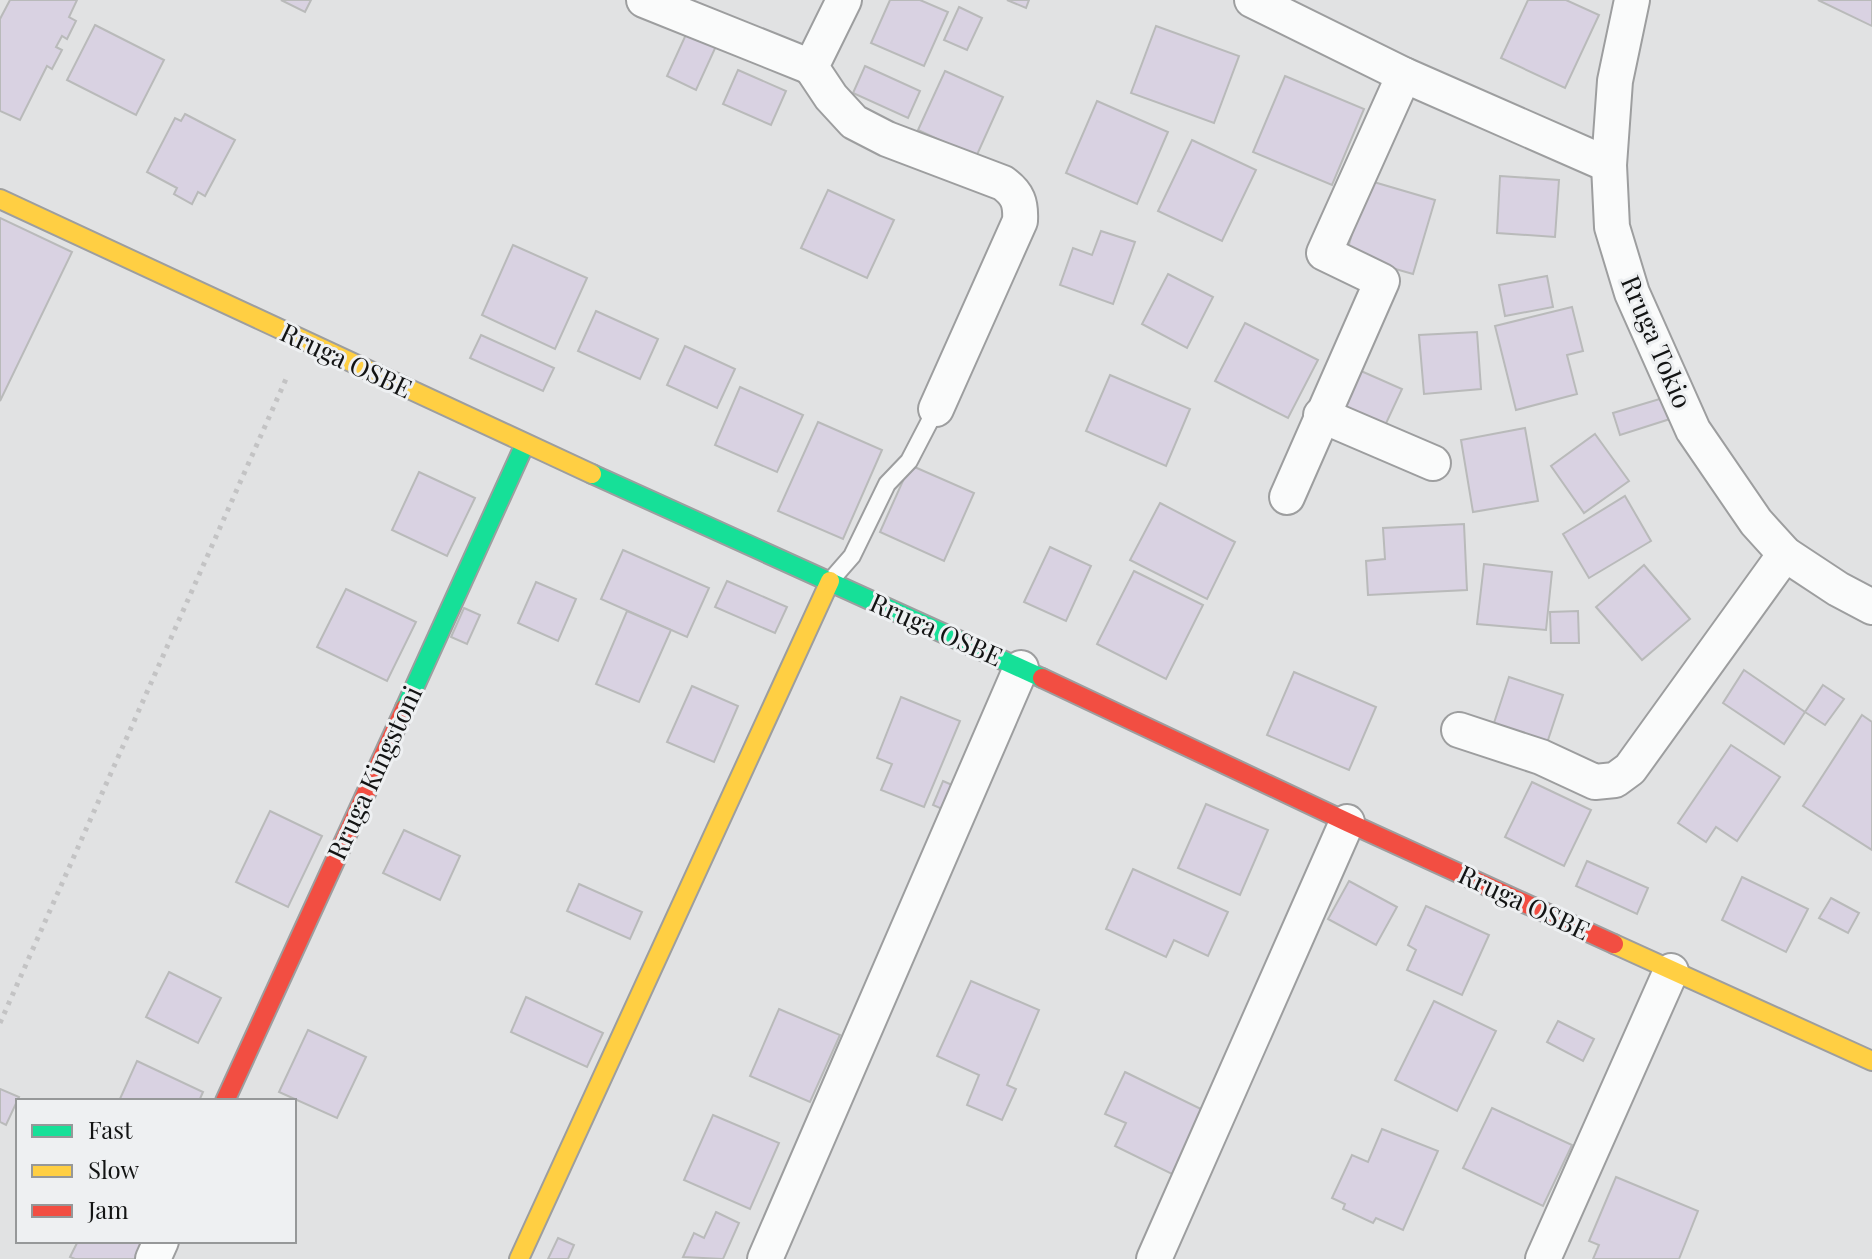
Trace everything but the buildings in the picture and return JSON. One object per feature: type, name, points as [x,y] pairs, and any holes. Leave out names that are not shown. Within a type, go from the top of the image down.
[{"type":"street","points":[[644,0],[811,67],[831,97],[854,122],[887,139],[1003,183],[1016,192],[1021,206],[1020,221],[936,409]]},
{"type":"street","points":[[811,67],[844,0]]},
{"type":"street","points":[[1252,0],[1404,75],[1609,165]]},
{"type":"street","name":"Rruga Tokio","points":[[1632,0],[1615,81],[1609,165],[1612,227],[1632,293],[1693,430],[1756,522],[1785,554],[1872,607]]},
{"type":"street","points":[[1287,497],[1382,281],[1324,253],[1404,75]]},
{"type":"street","name":"Rruga OSBE","points":[[0,199],[525,444],[1021,668],[1347,822],[1872,1061]]},
{"type":"street","points":[[1321,415],[1433,463]]},
{"type":"street","name":"Rruga Kingstoni","points":[[226,1099],[525,444]]},
{"type":"street","points":[[1459,730],[1541,757],[1595,782],[1615,780],[1630,769],[1785,554]]},
{"type":"street","points":[[519,1259],[830,581]]},
{"type":"street","points":[[765,1259],[1021,668]]},
{"type":"street","points":[[1154,1259],[1347,822]]},
{"type":"street","points":[[1543,1259],[1671,971]]},
{"type":"lane","points":[[830,581],[852,556],[887,484],[909,461],[936,409]]},
{"type":"path","points":[[0,1023],[302,341]]},
{"type":"traffic: fast","points":[[405,708],[525,444]]},
{"type":"traffic: fast","points":[[592,474],[1042,678]]},
{"type":"traffic: slow","points":[[0,199],[592,474]]},
{"type":"traffic: slow","points":[[519,1259],[830,581]]},
{"type":"traffic: slow","points":[[1614,944],[1872,1061]]},
{"type":"traffic: jam","points":[[1042,678],[1614,944]]},
{"type":"traffic: jam","points":[[226,1099],[405,708]]}]
